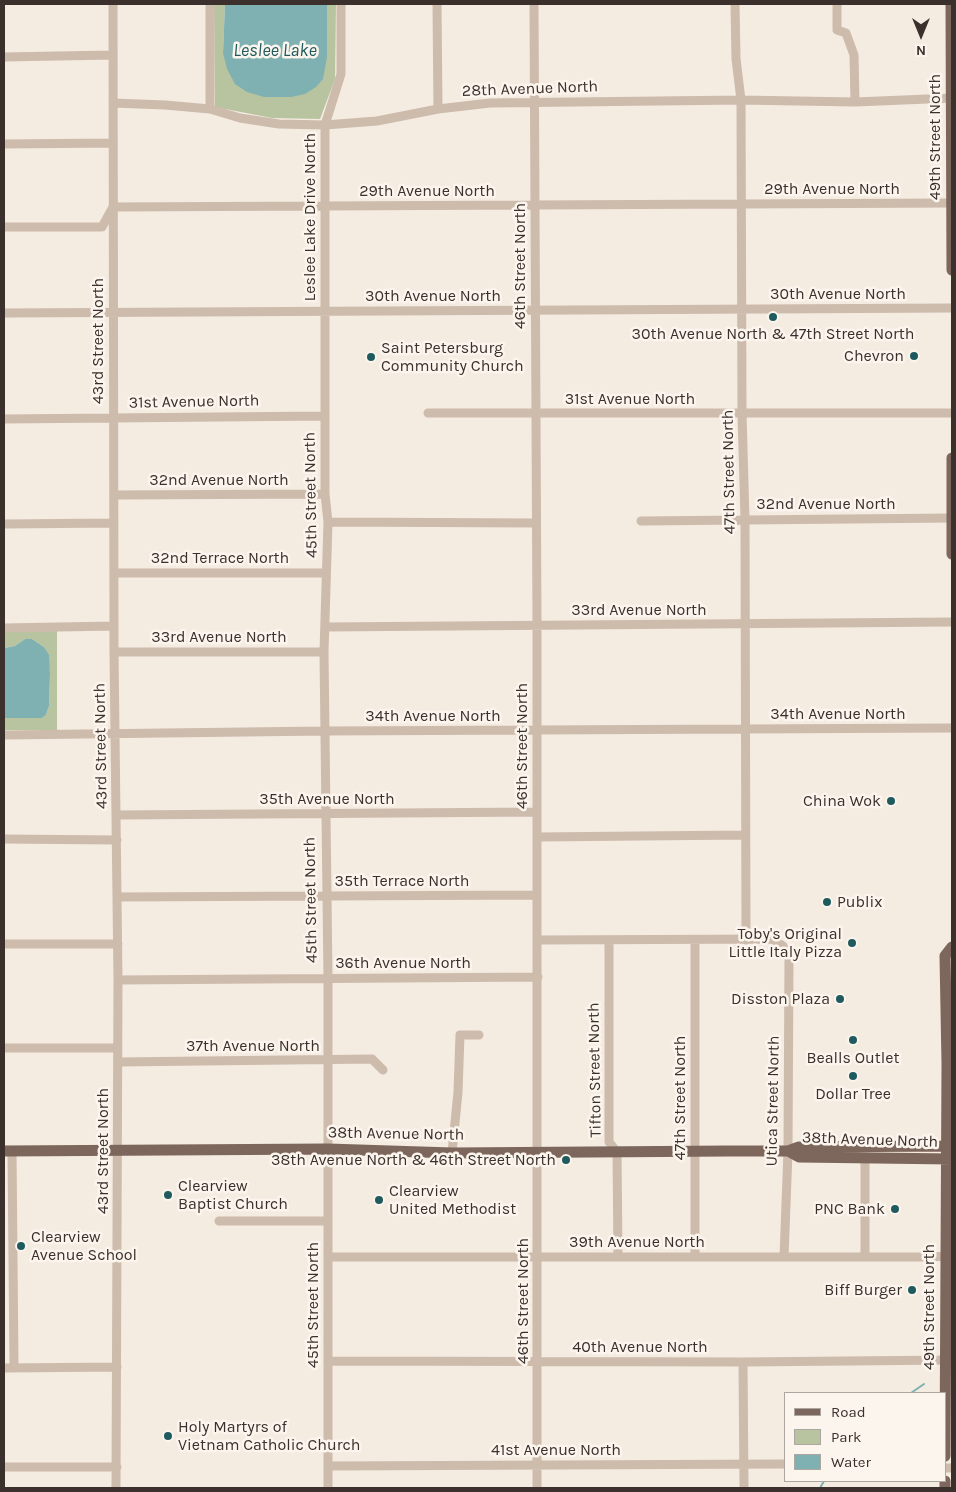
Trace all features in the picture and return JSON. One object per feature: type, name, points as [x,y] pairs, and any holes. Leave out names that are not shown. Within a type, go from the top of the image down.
[{"type":"main road","name":"49th Street North","points":[[950,4],[952,270]]},
{"type":"main road","points":[[952,458],[952,554]]},
{"type":"main road","points":[[949,1146],[950,1064],[945,997],[945,956],[952,947]]},
{"type":"main road","points":[[945,997],[952,986]]},
{"type":"main road","name":"49th Street North","points":[[946,1432],[949,1360],[946,1256],[949,1146]]},
{"type":"main road","name":"38th Avenue North","points":[[8,1151],[328,1149],[452,1153],[788,1151],[799,1147],[949,1146]]},
{"type":"main road","name":"38th Avenue North","points":[[788,1151],[799,1157],[950,1159]]},
{"type":"street","name":"43rd Street North","points":[[113,4],[114,652],[118,944],[116,1488]]},
{"type":"street","points":[[210,4],[210,110]]},
{"type":"street","name":"Leslee Lake Drive North","points":[[326,312],[325,125],[341,74],[341,4]]},
{"type":"street","points":[[437,4],[438,109]]},
{"type":"street","name":"46th Street North","points":[[534,4],[538,940],[537,1488]]},
{"type":"street","name":"47th Street North","points":[[735,4],[736,59],[741,100],[740,204],[745,519],[746,940]]},
{"type":"street","points":[[837,4],[837,30],[846,33],[854,55],[855,102]]},
{"type":"street","points":[[4,56],[113,55]]},
{"type":"street","name":"28th Avenue North","points":[[113,103],[165,105],[210,110],[240,118],[279,124],[325,125],[378,121],[438,109],[490,103],[534,101],[741,100],[855,102],[951,98]]},
{"type":"street","points":[[4,144],[113,143]]},
{"type":"street","name":"29th Avenue North","points":[[113,207],[952,203]]},
{"type":"street","points":[[4,227],[102,227],[113,207]]},
{"type":"street","name":"30th Avenue North","points":[[4,313],[952,308]]},
{"type":"street","name":"45th Street North","points":[[326,312],[325,494],[328,522],[324,652],[328,979],[328,1488]]},
{"type":"street","name":"31st Avenue North","points":[[428,413],[952,413]]},
{"type":"street","name":"31st Avenue North","points":[[4,419],[325,416]]},
{"type":"street","name":"32nd Avenue North","points":[[114,495],[325,494]]},
{"type":"street","name":"32nd Avenue North","points":[[640,521],[952,518]]},
{"type":"street","points":[[328,522],[536,523]]},
{"type":"street","points":[[4,524],[114,523]]},
{"type":"street","name":"32nd Terrace North","points":[[114,573],[326,573]]},
{"type":"street","name":"33rd Avenue North","points":[[326,627],[952,622]]},
{"type":"street","points":[[4,628],[114,626]]},
{"type":"street","name":"33rd Avenue North","points":[[114,652],[324,652]]},
{"type":"street","name":"34th Avenue North","points":[[4,735],[325,731],[952,728]]},
{"type":"street","name":"35th Avenue North","points":[[117,815],[537,812]]},
{"type":"street","points":[[537,837],[746,835]]},
{"type":"street","points":[[4,839],[117,840]]},
{"type":"street","name":"35th Terrace North","points":[[117,897],[537,895]]},
{"type":"street","name":"Utica Street North","points":[[746,940],[772,939],[783,946],[788,958],[788,1151],[784,1257]]},
{"type":"street","points":[[538,940],[746,940]]},
{"type":"street","name":"Tifton Street North","points":[[609,940],[609,1142],[617,1152],[618,1258]]},
{"type":"street","name":"47th Street North","points":[[694,940],[695,1257]]},
{"type":"street","points":[[4,944],[118,944]]},
{"type":"street","name":"36th Avenue North","points":[[118,980],[538,977]]},
{"type":"street","points":[[452,1153],[458,1092],[460,1035],[479,1035]]},
{"type":"street","points":[[4,1048],[118,1048]]},
{"type":"street","name":"37th Avenue North","points":[[118,1062],[372,1060],[383,1070]]},
{"type":"street","points":[[8,1151],[14,1368]]},
{"type":"street","points":[[865,1158],[865,1257]]},
{"type":"street","points":[[219,1222],[328,1221]]},
{"type":"street","name":"39th Avenue North","points":[[328,1257],[931,1258],[946,1256]]},
{"type":"street","name":"40th Avenue North","points":[[328,1361],[743,1362],[949,1360]]},
{"type":"street","points":[[743,1362],[744,1488]]},
{"type":"street","points":[[4,1368],[117,1366]]},
{"type":"street","name":"41st Avenue North","points":[[328,1466],[784,1464]]},
{"type":"street","points":[[4,1467],[116,1467]]},
{"type":"green space","points":[[214,4],[225,4],[223,53],[327,57],[327,4],[336,4],[335,79],[320,119],[272,118],[215,107]]},
{"type":"green space","points":[[57,631],[57,730],[4,730],[4,718],[42,718],[46,715],[49,706],[50,674],[48,655],[44,647],[32,639],[25,639],[15,646],[4,648],[4,632]]},
{"type":"water","name":"Leslee Lake","points":[[225,4],[327,4],[327,57],[323,79],[316,87],[305,94],[291,97],[264,97],[247,92],[235,84],[227,69],[223,53]]},
{"type":"water","points":[[25,639],[32,639],[44,647],[49,655],[49,706],[46,715],[42,718],[4,718],[4,648],[15,646]]},
{"type":"waterway","points":[[912,1392],[924,1384]]},
{"type":"waterway","points":[[820,1488],[823,1482]]},
{"type":"place","name":"30th Avenue North & 47th Street North","points":[[773,317]]},
{"type":"place","name":"Chevron","points":[[914,356]]},
{"type":"place","name":"Saint Petersburg Community Church","points":[[371,357]]},
{"type":"place","name":"China Wok","points":[[891,801]]},
{"type":"place","name":"Publix","points":[[827,902]]},
{"type":"place","name":"Toby's Original Little Italy Pizza","points":[[852,943]]},
{"type":"place","name":"Disston Plaza","points":[[840,999]]},
{"type":"place","name":"Bealls Outlet","points":[[853,1040]]},
{"type":"place","name":"Dollar Tree","points":[[853,1076]]},
{"type":"place","name":"38th Avenue North & 46th Street North","points":[[566,1160]]},
{"type":"place","name":"Clearview Baptist Church","points":[[168,1195]]},
{"type":"place","name":"Clearview United Methodist","points":[[379,1200]]},
{"type":"place","name":"PNC Bank","points":[[895,1209]]},
{"type":"place","name":"Clearview Avenue School","points":[[21,1246]]},
{"type":"place","name":"Biff Burger","points":[[912,1290]]},
{"type":"place","name":"Holy Martyrs of Vietnam Catholic Church","points":[[168,1436]]}]
